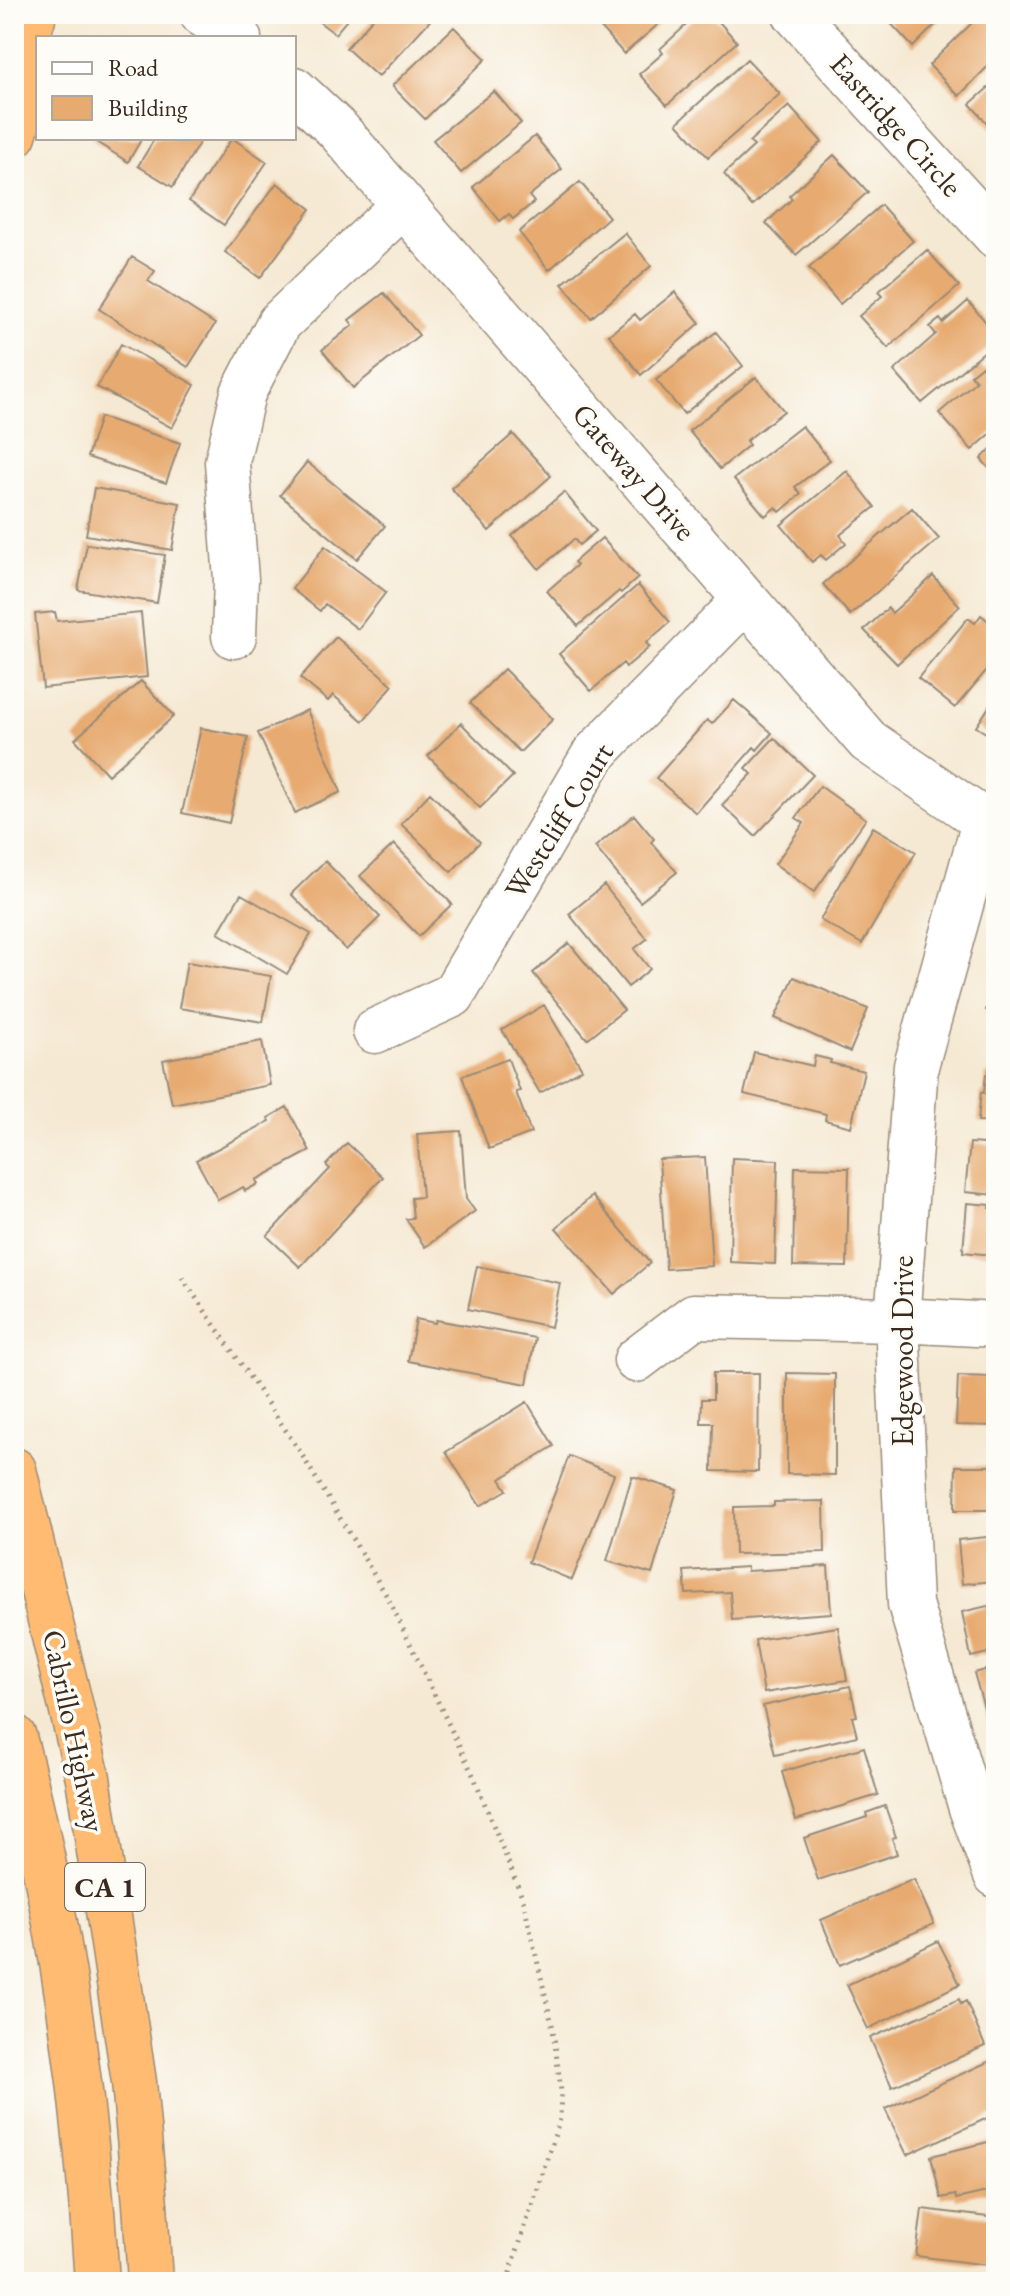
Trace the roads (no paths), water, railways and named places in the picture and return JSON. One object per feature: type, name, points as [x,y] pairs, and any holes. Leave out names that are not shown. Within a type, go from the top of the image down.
[{"type":"highway","points":[[14,84],[36,41]]},
{"type":"highway","points":[[14,135],[36,50]]},
{"type":"highway","name":"Cabrillo Highway","points":[[14,1470],[88,1778],[134,2082],[150,2282]]},
{"type":"highway","name":"Cabrillo Highway","points":[[14,1737],[44,1858],[65,1975],[81,2088],[97,2282]]},
{"type":"street","points":[[202,14],[236,36]]},
{"type":"street","name":"Eastridge Circle","points":[[795,14],[996,236]]},
{"type":"street","name":"Gateway Drive","points":[[296,91],[338,130],[868,741],[990,826]]},
{"type":"street","points":[[234,636],[236,579],[227,462],[243,393],[279,323],[403,205]]},
{"type":"street","name":"Westcliff Court","points":[[375,1031],[453,995],[594,754],[745,600]]},
{"type":"street","name":"Edgewood Drive","points":[[990,826],[916,1066],[897,1320],[910,1604],[971,1808],[996,1875]]},
{"type":"street","points":[[636,1360],[694,1316],[996,1325]]}]
